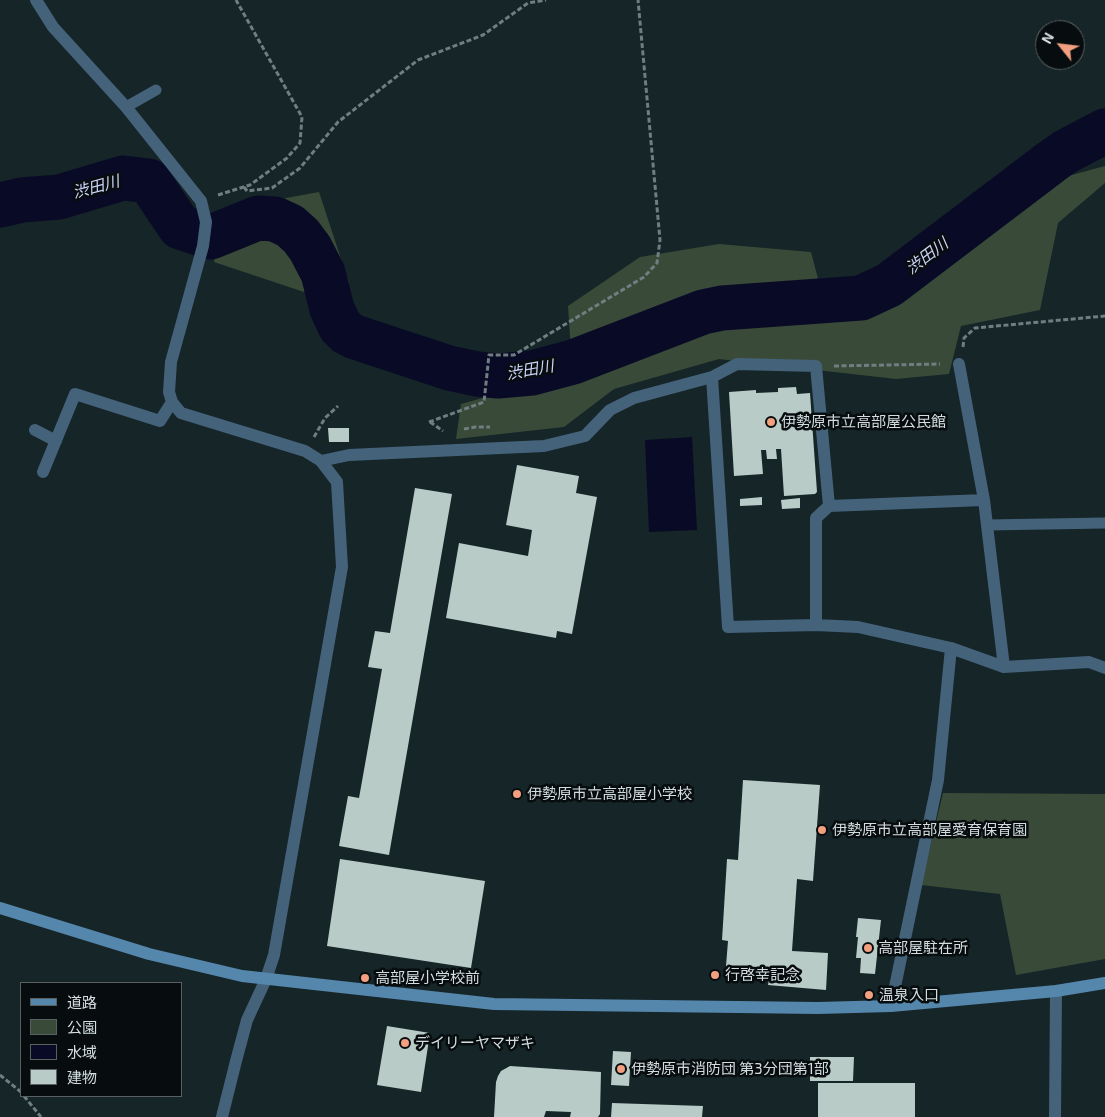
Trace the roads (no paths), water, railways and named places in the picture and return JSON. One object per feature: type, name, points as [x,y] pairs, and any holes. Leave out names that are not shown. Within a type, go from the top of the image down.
[{"type":"street","points":[[36,0],[53,27],[126,107],[201,200],[206,222],[203,246],[171,362],[169,392],[172,402],[181,413],[306,451],[321,462],[338,482],[342,567],[274,955],[266,979],[243,1032],[222,1117]]},
{"type":"street","points":[[321,462],[349,454],[544,446],[585,436],[610,410],[634,398],[712,377],[736,364],[816,366],[829,506]]},
{"type":"street","points":[[959,364],[984,500],[1004,667]]},
{"type":"street","points":[[712,377],[728,627],[816,625],[858,627],[951,648],[1004,667],[1089,662],[1105,668]]},
{"type":"street","points":[[43,472],[75,394],[160,421],[172,402]]},
{"type":"street","points":[[35,430],[56,441]]},
{"type":"street","points":[[816,625],[816,518],[829,506],[984,500]]},
{"type":"street","points":[[891,1006],[938,780],[951,648]]},
{"type":"street","points":[[0,908],[148,954],[242,976],[494,1004],[818,1008],[891,1006],[1056,991],[1105,983]]},
{"type":"street","points":[[1055,1117],[1056,991]]},
{"type":"lane","points":[[126,107],[156,90]]},
{"type":"lane","points":[[986,525],[1105,523]]},
{"type":"water","points":[[692,437],[697,530],[649,532],[645,440]]},
{"type":"waterway","name":"渋田川","points":[[0,205],[22,200],[59,197],[123,178],[149,181],[180,227],[211,237],[258,218],[275,219],[290,226],[310,248],[323,273],[332,309],[340,326],[347,333],[449,368],[498,376],[532,373],[573,362],[703,312],[722,308],[861,298],[889,285],[1065,152],[1105,131]]},
{"type":"place","name":"伊勢原市立高部屋公民館","points":[[771,422]]},
{"type":"place","name":"伊勢原市立高部屋小学校","points":[[517,794]]},
{"type":"place","name":"伊勢原市立高部屋愛育保育園","points":[[822,830]]},
{"type":"place","name":"高部屋駐在所","points":[[868,948]]},
{"type":"place","name":"行啓幸記念","points":[[715,975]]},
{"type":"place","name":"高部屋小学校前","points":[[365,978]]},
{"type":"place","name":"温泉入口","points":[[869,995]]},
{"type":"place","name":"デイリーヤマザキ","points":[[405,1043]]},
{"type":"place","name":"伊勢原市消防団 第3分団第1部","points":[[621,1069]]}]
